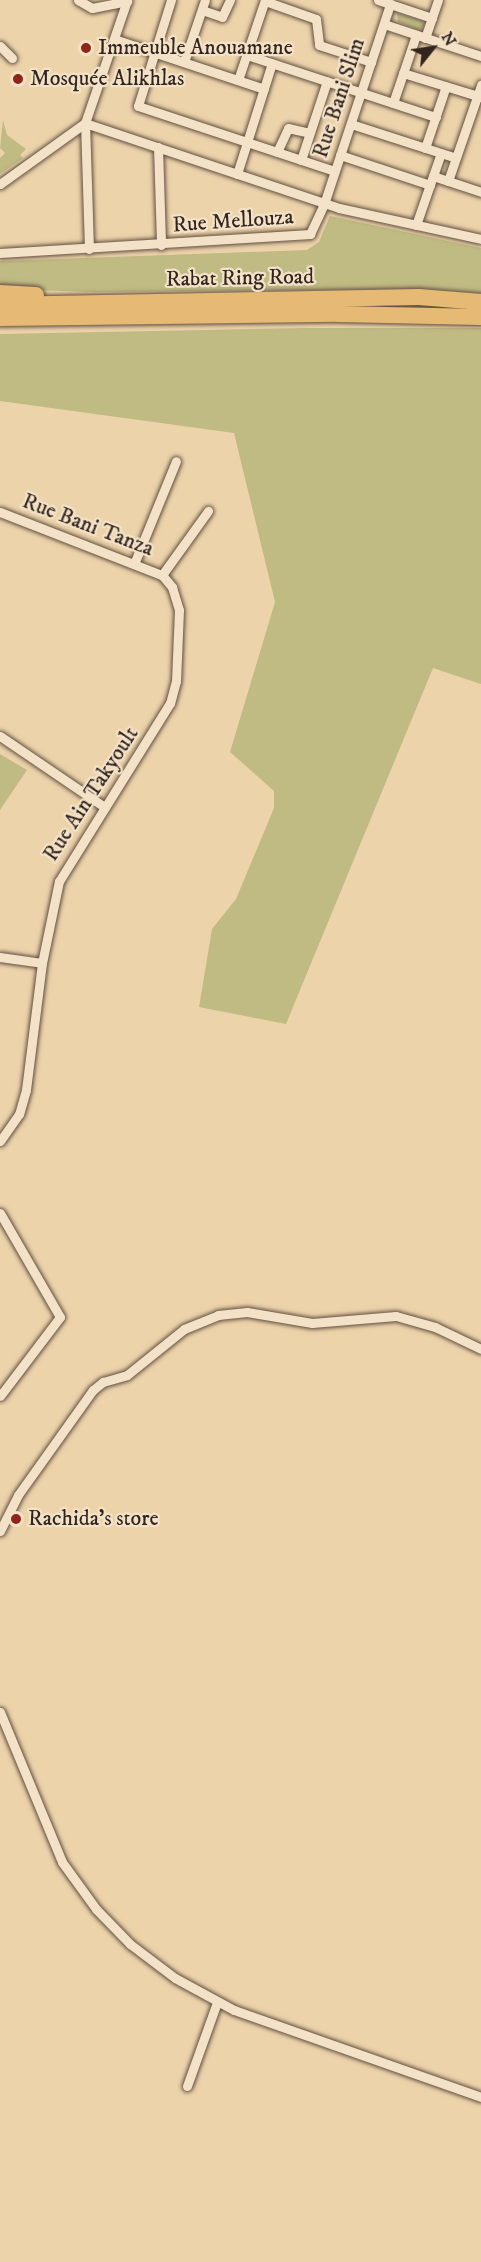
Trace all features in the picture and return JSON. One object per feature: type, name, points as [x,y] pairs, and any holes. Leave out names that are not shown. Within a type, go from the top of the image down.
[{"type":"highway","points":[[0,293],[134,297],[166,302]]},
{"type":"highway","name":"Rabat Ring Road","points":[[0,305],[419,297],[481,302]]},
{"type":"highway","name":"Rabat Ring Road","points":[[0,318],[339,314],[481,317]]},
{"type":"street","points":[[78,0],[89,8],[124,1],[114,39],[85,123],[89,249]]},
{"type":"street","points":[[171,0],[138,106],[335,171]]},
{"type":"street","points":[[184,62],[205,0]]},
{"type":"street","points":[[202,10],[222,17],[230,0]]},
{"type":"street","points":[[238,80],[265,0],[316,19],[319,45],[371,62]]},
{"type":"street","points":[[378,0],[432,18]]},
{"type":"street","points":[[393,103],[403,73],[432,18],[438,0]]},
{"type":"street","name":"Rue Bani Slim","points":[[324,204],[390,4]]},
{"type":"street","points":[[384,24],[481,56]]},
{"type":"street","points":[[114,39],[264,89]]},
{"type":"street","points":[[0,46],[12,58]]},
{"type":"street","points":[[247,55],[436,117]]},
{"type":"street","points":[[237,174],[272,63]]},
{"type":"street","points":[[403,73],[479,97]]},
{"type":"street","points":[[301,160],[327,81]]},
{"type":"street","points":[[425,148],[446,86]]},
{"type":"street","points":[[448,181],[481,86]]},
{"type":"street","points":[[85,123],[324,204]]},
{"type":"street","points":[[0,184],[85,123]]},
{"type":"street","points":[[351,124],[456,158]]},
{"type":"street","points":[[277,152],[288,128],[309,133]]},
{"type":"street","points":[[158,147],[161,245]]},
{"type":"street","points":[[416,225],[441,153]]},
{"type":"street","points":[[340,155],[432,181],[448,181],[480,188]]},
{"type":"street","name":"Rue Mellouza","points":[[0,253],[304,237],[312,232],[324,204],[481,239]]},
{"type":"street","points":[[134,564],[176,461]]},
{"type":"street","points":[[162,575],[207,511]]},
{"type":"street","name":"Rue Bani Tanza","points":[[0,512],[162,575]]},
{"type":"street","name":"Rue Ain Takyoult","points":[[0,1141],[19,1114],[26,1090],[42,963],[59,881],[104,806],[158,727],[176,681],[179,610],[172,587],[162,575]]},
{"type":"street","points":[[0,736],[104,806]]},
{"type":"street","points":[[0,957],[42,963]]},
{"type":"street","points":[[0,1213],[60,1317],[0,1396]]},
{"type":"street","points":[[0,1531],[18,1496],[93,1390],[103,1382],[127,1375],[184,1329],[218,1315],[247,1312],[312,1323],[396,1316],[435,1327],[481,1349]]},
{"type":"street","points":[[0,1712],[45,1825],[78,1886],[130,1944],[175,1978],[217,2002],[481,2097]]},
{"type":"street","points":[[188,2086],[217,2002]]},
{"type":"shaded area","points":[[397,13],[423,21],[424,26],[419,30],[398,22]]},
{"type":"shaded area","points":[[3,120],[7,135],[26,149],[20,155],[23,158],[0,174],[0,158],[5,153],[0,148]]},
{"type":"shaded area","points":[[330,216],[481,248],[481,293],[416,289],[94,292],[0,289],[0,261],[307,250],[319,242]]},
{"type":"shaded area","points":[[304,328],[481,328],[481,684],[433,668],[286,1024],[199,1007],[212,929],[236,899],[274,808],[274,791],[230,752],[275,602],[234,433],[0,401],[0,334]]},
{"type":"shaded area","points":[[0,754],[27,770],[0,810]]},
{"type":"place","name":"Immeuble Anouamane","points":[[86,48]]},
{"type":"place","name":"Mosquée Alikhlas","points":[[18,79]]},
{"type":"place","name":"Rachida's store","points":[[16,1519]]}]
